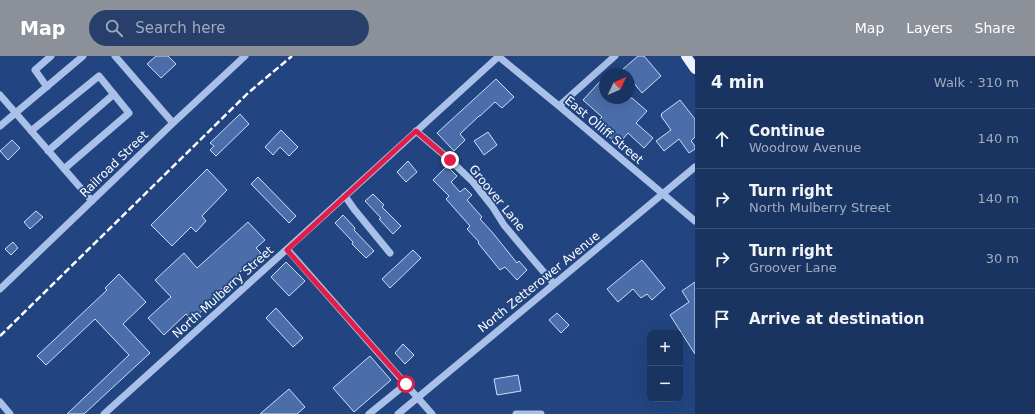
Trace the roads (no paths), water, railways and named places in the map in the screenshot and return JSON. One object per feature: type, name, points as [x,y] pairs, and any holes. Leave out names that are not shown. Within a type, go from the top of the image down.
[{"type":"main road","points":[[686,56],[695,70]]},
{"type":"street","points":[[47,87],[35,70],[51,56]]},
{"type":"street","points":[[0,126],[83,56]]},
{"type":"street","points":[[116,56],[173,122]]},
{"type":"street","name":"Railroad Street","points":[[0,289],[173,122],[245,56]]},
{"type":"street","points":[[558,106],[615,56]]},
{"type":"street","name":"East Olliff Street","points":[[502,57],[695,221]]},
{"type":"street","name":"North Mulberry Street","points":[[104,414],[287,250],[416,131],[502,57]]},
{"type":"street","points":[[31,131],[99,76],[129,113],[64,169]]},
{"type":"street","points":[[48,151],[114,94]]},
{"type":"street","points":[[0,95],[92,201]]},
{"type":"street","name":"Groover Lane","points":[[416,131],[473,182],[492,206],[504,225],[554,284]]},
{"type":"street","name":"North Zetterower Avenue","points":[[398,414],[695,167]]},
{"type":"street","points":[[345,196],[390,253]]},
{"type":"street","points":[[287,250],[432,414]]},
{"type":"street","points":[[369,414],[406,384]]},
{"type":"street","points":[[0,402],[10,414]]},
{"type":"street","points":[[516,414],[541,414]]},
{"type":"railway","points":[[0,336],[248,93],[292,56]]}]
